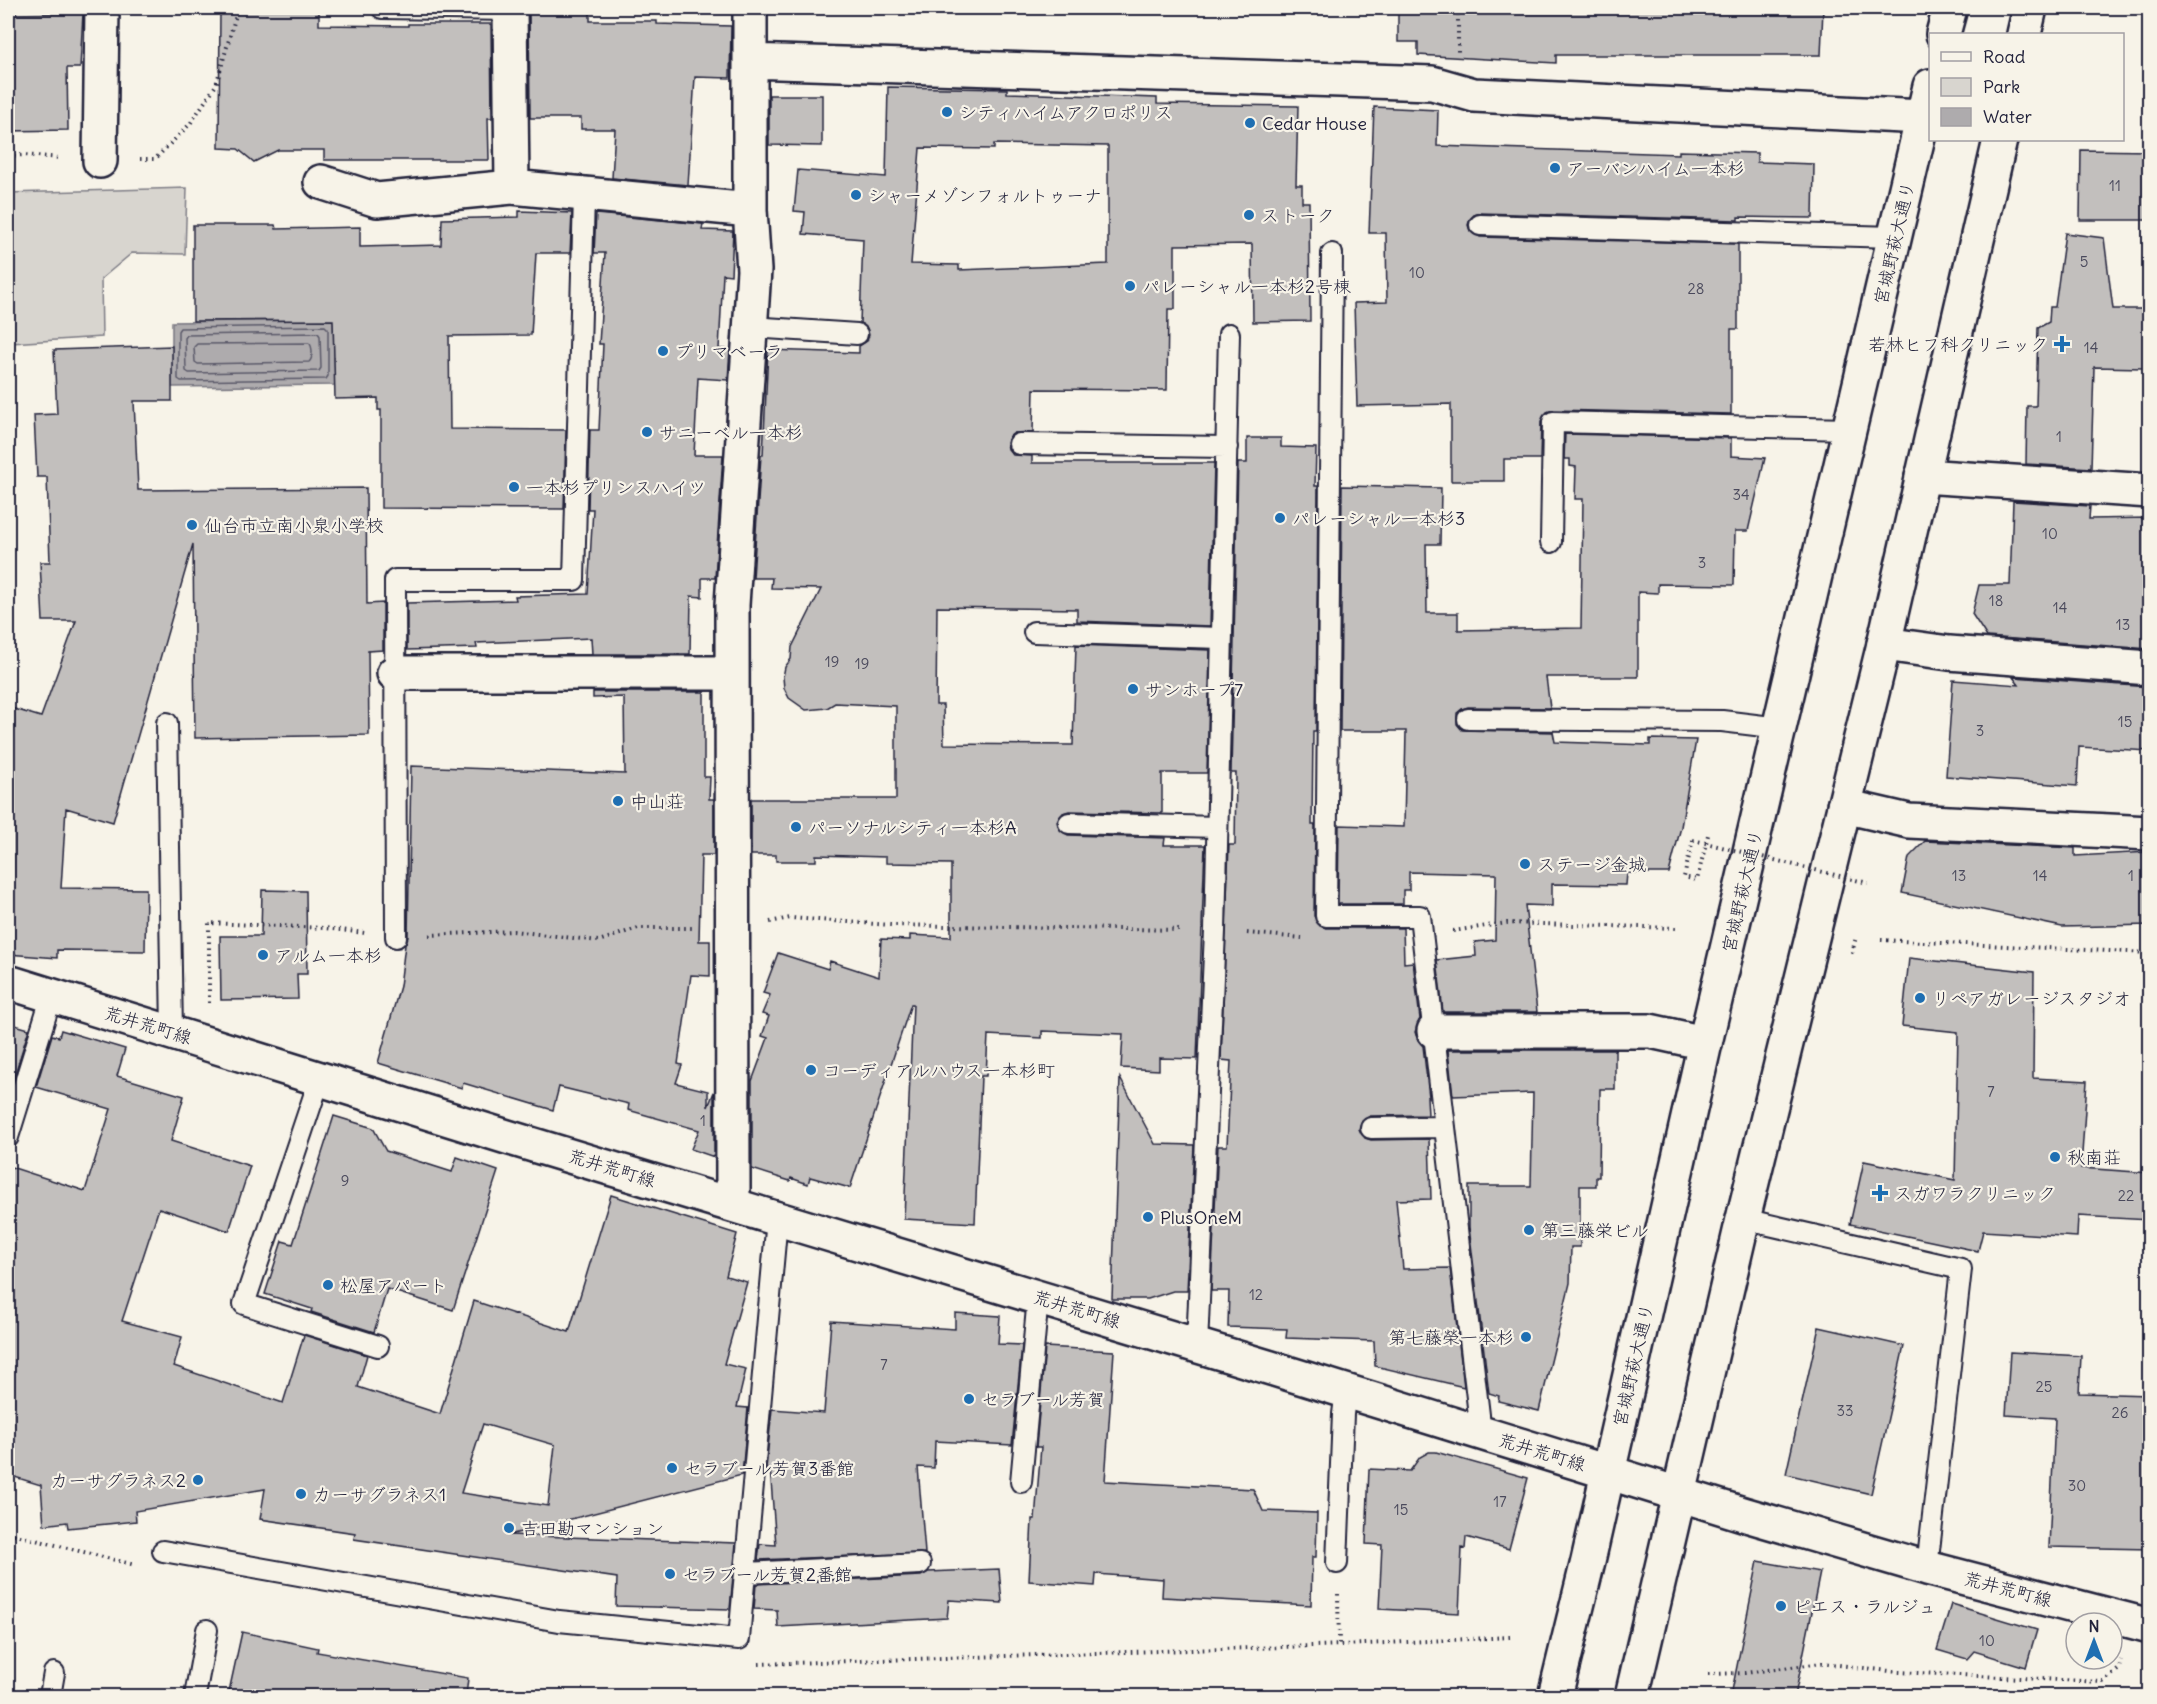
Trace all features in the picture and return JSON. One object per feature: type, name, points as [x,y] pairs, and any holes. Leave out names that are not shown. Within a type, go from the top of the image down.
[{"type":"street","points":[[100,161],[102,8]]},
{"type":"street","points":[[734,1204],[732,605],[754,270],[750,210],[750,8]]},
{"type":"street","points":[[1943,33],[1950,8]]},
{"type":"street","points":[[2024,33],[2030,8]]},
{"type":"street","points":[[510,9],[512,188]]},
{"type":"street","points":[[750,61],[1432,83],[1474,94],[1927,101]]},
{"type":"street","name":"宮城野萩大通り","points":[[1555,1696],[1927,101]]},
{"type":"street","points":[[1632,1696],[1743,1219],[1884,644],[2000,141]]},
{"type":"street","points":[[321,182],[377,200],[512,188],[750,210]]},
{"type":"street","points":[[1922,476],[2150,491]]},
{"type":"street","points":[[1884,644],[1949,653],[2150,668]]},
{"type":"street","points":[[394,673],[732,673]]},
{"type":"street","points":[[1844,806],[1909,821],[2150,833]]},
{"type":"street","name":"荒井荒町線","points":[[8,982],[507,1137],[1346,1391],[1479,1434],[1927,1568],[2141,1624]]},
{"type":"street","points":[[1434,1030],[1650,1030],[1706,1043]]},
{"type":"lane","points":[[382,8],[510,9]]},
{"type":"lane","points":[[396,937],[395,580],[574,580],[584,195]]},
{"type":"lane","points":[[1479,225],[1895,237]]},
{"type":"lane","points":[[1332,254],[1326,915],[1420,915],[1479,1415],[1479,1434]]},
{"type":"lane","points":[[750,327],[857,334]]},
{"type":"lane","points":[[1197,1346],[1215,930],[1229,334]]},
{"type":"lane","points":[[1551,542],[1553,422],[1850,429]]},
{"type":"lane","points":[[1019,444],[1227,447]]},
{"type":"lane","points":[[1034,632],[1221,638]]},
{"type":"lane","points":[[1468,719],[1722,721],[1780,728]]},
{"type":"lane","points":[[167,723],[172,1032]]},
{"type":"lane","points":[[1069,823],[1217,827]]},
{"type":"lane","points":[[8,1137],[52,995]]},
{"type":"lane","points":[[320,1078],[244,1304],[378,1346]]},
{"type":"lane","points":[[1371,1128],[1445,1127]]},
{"type":"lane","points":[[163,1551],[559,1621],[739,1639],[777,1219]]},
{"type":"lane","points":[[1743,1219],[1961,1269],[1927,1568]]},
{"type":"lane","points":[[1021,1482],[1038,1297]]},
{"type":"lane","points":[[1337,1563],[1346,1391]]},
{"type":"lane","points":[[745,1573],[920,1564]]},
{"type":"lane","points":[[195,1696],[207,1630]]},
{"type":"lane","points":[[50,1696],[54,1673]]},
{"type":"path","points":[[8,156],[24,155],[100,161],[155,159],[190,124],[216,85],[238,8]]},
{"type":"path","points":[[1708,835],[1697,880],[1684,877],[1693,840],[1868,883]]},
{"type":"path","points":[[1423,936],[1507,923],[1676,928]]},
{"type":"path","points":[[1881,940],[2150,953]]},
{"type":"path","points":[[1337,1563],[1339,1645]]},
{"type":"path","points":[[1708,1674],[1746,1673],[1822,1663],[1898,1672],[2103,1682],[2118,1669],[2141,1624]]},
{"type":"green space","points":[[187,188],[185,254],[132,253],[101,279],[102,337],[11,343],[12,393],[8,401],[8,193]]},
{"type":"water","points":[[333,320],[335,385],[172,387],[172,322]]},
{"type":"building","points":[[220,8],[319,8],[319,25],[491,24],[492,118],[488,118],[489,160],[324,160],[324,150],[278,150],[254,162],[238,149],[219,148]]},
{"type":"building","points":[[529,8],[590,8],[590,21],[657,21],[657,24],[731,26],[730,78],[695,77],[688,185],[612,178],[615,129],[581,129],[581,118],[530,118]]},
{"type":"building","points":[[1398,8],[1823,8],[1821,55],[1556,55],[1556,63],[1418,55],[1418,42],[1398,42]]},
{"type":"building","points":[[83,13],[80,68],[67,68],[68,130],[8,131],[8,14]]},
{"type":"building","points":[[888,87],[1007,89],[1007,93],[1157,98],[1157,104],[1298,106],[1296,185],[1302,185],[1302,202],[1309,202],[1310,321],[1253,322],[1252,244],[1175,245],[1175,309],[1168,309],[1167,390],[1034,389],[1033,432],[1014,433],[1009,437],[1007,443],[1013,455],[1032,456],[1032,463],[1214,463],[1210,626],[1077,621],[1077,609],[937,607],[936,705],[943,705],[944,744],[1073,745],[1076,645],[1210,650],[1207,773],[1162,773],[1162,813],[1069,811],[1063,813],[1057,822],[1059,829],[1068,835],[1165,838],[1164,845],[1205,845],[1197,1059],[1159,1058],[1159,1070],[1121,1068],[1123,1034],[1042,1031],[1042,1038],[988,1035],[986,1076],[981,1076],[975,1223],[904,1219],[913,1004],[911,1004],[850,1188],[810,1177],[808,1184],[791,1178],[790,1181],[752,1169],[752,1081],[768,1038],[762,1036],[769,1016],[762,1014],[770,995],[763,993],[778,953],[828,969],[830,961],[879,977],[881,939],[910,940],[910,935],[951,937],[951,864],[886,863],[886,857],[816,855],[816,861],[776,861],[776,855],[751,855],[751,799],[896,799],[896,706],[835,703],[827,708],[806,710],[789,698],[784,688],[783,677],[785,667],[791,659],[792,647],[821,589],[771,588],[772,578],[753,578],[761,455],[763,455],[768,350],[859,353],[859,346],[867,341],[869,335],[867,328],[860,323],[863,239],[803,234],[805,212],[794,211],[798,170],[886,177]],"holes":[[[994,144],[1108,146],[1108,264],[959,270],[959,265],[911,264],[920,148],[994,149]]]},
{"type":"building","points":[[769,95],[822,95],[822,146],[769,145]]},
{"type":"building","points":[[1374,107],[1438,110],[1437,146],[1679,154],[1679,151],[1757,153],[1757,162],[1814,164],[1813,218],[1738,217],[1738,220],[1480,213],[1470,219],[1468,225],[1470,231],[1480,237],[1738,244],[1738,329],[1731,329],[1731,414],[1553,410],[1547,412],[1541,421],[1540,459],[1504,459],[1504,481],[1451,481],[1451,404],[1357,406],[1354,303],[1387,302],[1386,233],[1369,233]]},
{"type":"building","points":[[2081,150],[2150,151],[2150,220],[2080,220]]},
{"type":"building","points":[[519,211],[572,213],[570,253],[536,253],[531,335],[449,336],[450,429],[566,430],[564,509],[381,508],[381,410],[378,410],[378,398],[335,399],[333,320],[193,321],[193,225],[275,225],[276,229],[360,227],[360,247],[441,245],[442,219],[519,217]]},
{"type":"building","points":[[596,214],[703,224],[702,230],[733,231],[731,275],[723,274],[719,349],[730,349],[728,380],[698,378],[694,455],[723,455],[715,578],[702,578],[702,597],[691,596],[690,654],[592,654],[591,638],[476,643],[477,648],[407,650],[407,603],[516,600],[515,596],[588,594],[593,509],[588,509],[590,430],[599,430],[603,344],[599,344],[605,253],[594,253]]},
{"type":"building","points":[[2065,233],[2104,238],[2113,309],[2146,309],[2144,368],[2094,367],[2091,468],[2026,464],[2027,406],[2036,406],[2038,328],[2049,322],[2050,307],[2055,307]]},
{"type":"building","points":[[172,346],[172,401],[134,401],[138,490],[366,488],[367,604],[383,603],[383,650],[368,651],[369,735],[195,738],[193,544],[113,822],[66,808],[61,888],[146,889],[145,951],[57,950],[57,958],[8,954],[8,707],[41,717],[76,621],[43,621],[40,562],[50,562],[47,477],[37,477],[34,415],[57,414],[54,350]]},
{"type":"building","points":[[1565,434],[1731,438],[1731,456],[1765,458],[1748,531],[1735,531],[1734,585],[1658,584],[1658,593],[1638,592],[1638,677],[1546,677],[1550,708],[1468,707],[1457,713],[1457,724],[1462,730],[1553,732],[1555,742],[1650,745],[1650,739],[1696,740],[1681,827],[1669,873],[1627,873],[1626,885],[1552,884],[1552,906],[1525,905],[1537,1012],[1443,1012],[1437,960],[1476,956],[1475,942],[1495,940],[1496,874],[1409,872],[1409,890],[1403,890],[1403,904],[1338,904],[1339,825],[1404,827],[1406,731],[1340,731],[1342,486],[1441,488],[1440,544],[1426,544],[1427,613],[1458,613],[1458,630],[1581,628],[1583,499],[1575,499],[1576,467],[1570,466],[1570,459],[1564,459]]},
{"type":"building","points":[[1247,438],[1281,438],[1281,447],[1316,448],[1315,486],[1318,486],[1316,731],[1313,731],[1312,825],[1315,825],[1314,916],[1320,926],[1326,928],[1403,928],[1404,963],[1413,962],[1420,1019],[1415,1032],[1423,1046],[1429,1097],[1427,1097],[1428,1115],[1370,1116],[1361,1122],[1359,1129],[1365,1138],[1371,1140],[1429,1139],[1431,1199],[1396,1200],[1403,1269],[1450,1268],[1464,1387],[1375,1366],[1374,1341],[1286,1338],[1287,1329],[1228,1327],[1229,1291],[1211,1291],[1218,1146],[1227,1146],[1231,1061],[1221,1060],[1229,845],[1235,845],[1236,773],[1231,773],[1238,463],[1247,463]]},
{"type":"building","points":[[2013,501],[2090,506],[2089,519],[2150,518],[2150,649],[1987,637],[1972,614],[1979,585],[2010,585]]},
{"type":"building","points":[[2013,677],[2150,687],[2150,751],[2079,747],[2077,786],[1946,776],[1953,680],[2019,685]]},
{"type":"building","points":[[593,692],[704,692],[704,777],[710,777],[709,799],[714,799],[714,855],[701,855],[699,941],[710,941],[710,976],[691,975],[678,1064],[682,1065],[676,1083],[708,1091],[708,1107],[714,1092],[714,1157],[691,1149],[699,1130],[628,1110],[629,1104],[559,1087],[553,1110],[463,1083],[462,1088],[378,1063],[400,986],[408,937],[411,766],[625,774],[624,697],[593,698]]},
{"type":"building","points":[[1925,841],[2075,848],[2075,856],[2150,852],[2150,925],[2062,927],[1902,893],[1909,857]]},
{"type":"building","name":"アルム一本杉","points":[[262,890],[306,891],[307,974],[297,974],[298,999],[221,1000],[220,936],[261,936]]},
{"type":"building","points":[[1909,958],[2034,972],[2033,1078],[2087,1081],[2081,1168],[2150,1173],[2150,1220],[2078,1216],[2077,1237],[1983,1231],[1978,1251],[1850,1224],[1864,1161],[1955,1180],[1958,1032],[1902,1026]]},
{"type":"building","points":[[8,1023],[29,1029],[13,1080],[8,1078]]},
{"type":"building","points":[[61,1030],[125,1049],[117,1076],[184,1096],[171,1141],[250,1166],[229,1231],[159,1208],[122,1321],[182,1337],[174,1366],[283,1403],[304,1335],[367,1355],[358,1387],[440,1414],[474,1301],[569,1332],[611,1195],[737,1234],[726,1276],[747,1282],[724,1364],[746,1369],[737,1407],[748,1408],[742,1475],[509,1535],[736,1543],[730,1609],[616,1606],[617,1578],[354,1539],[355,1533],[260,1519],[265,1489],[135,1511],[136,1521],[68,1528],[67,1522],[44,1525],[41,1485],[8,1475],[8,1166],[85,1191],[111,1109],[36,1087],[52,1035],[59,1037]],"holes":[[[483,1424],[555,1445],[548,1506],[461,1493]]]},
{"type":"building","points":[[1448,1050],[1615,1050],[1615,1089],[1600,1089],[1599,1177],[1596,1177],[1596,1186],[1580,1186],[1580,1247],[1571,1247],[1570,1283],[1539,1411],[1498,1401],[1499,1396],[1489,1393],[1469,1227],[1469,1186],[1531,1186],[1533,1093],[1453,1096]]},
{"type":"building","name":"PlusOneM","points":[[1120,1078],[1155,1144],[1194,1145],[1187,1291],[1173,1291],[1148,1299],[1112,1299]]},
{"type":"building","points":[[334,1116],[373,1128],[386,1151],[452,1172],[457,1157],[498,1171],[453,1310],[387,1289],[374,1332],[311,1312],[312,1309],[265,1294],[282,1241],[293,1244]]},
{"type":"building","points":[[955,1313],[1000,1316],[998,1344],[1022,1345],[1012,1445],[935,1441],[934,1468],[918,1467],[925,1553],[758,1560],[760,1544],[776,1545],[770,1468],[766,1469],[772,1409],[824,1413],[831,1321],[955,1329]]},
{"type":"building","points":[[1819,1327],[1904,1346],[1871,1494],[1786,1474]]},
{"type":"building","points":[[1045,1347],[1114,1351],[1105,1481],[1253,1489],[1263,1511],[1317,1513],[1316,1557],[1312,1557],[1311,1605],[1162,1597],[1163,1579],[1096,1574],[1095,1586],[1029,1581],[1032,1519],[1035,1519],[1041,1447],[1036,1447]]},
{"type":"building","points":[[2010,1352],[2081,1356],[2079,1393],[2150,1395],[2150,1549],[2049,1547],[2055,1418],[2006,1415]]},
{"type":"building","points":[[1429,1452],[1528,1478],[1509,1549],[1466,1537],[1465,1549],[1462,1548],[1459,1613],[1379,1609],[1382,1545],[1366,1544],[1369,1469],[1410,1471],[1420,1457]]},
{"type":"building","name":"ピエス・ラルジュ","points":[[1758,1561],[1820,1572],[1795,1696],[1731,1696]]},
{"type":"building","points":[[999,1569],[1002,1603],[949,1600],[947,1618],[778,1627],[777,1610],[754,1609],[756,1584],[921,1576],[928,1572]]},
{"type":"building","points":[[1951,1604],[2037,1630],[2026,1667],[1974,1651],[1967,1659],[1937,1650]]},
{"type":"building","points":[[242,1632],[318,1648],[317,1652],[468,1678],[466,1696],[228,1696]]},
{"type":"place","name":"シティハイムアクロポリス","points":[[947,112]]},
{"type":"place","name":"Cedar House","points":[[1250,123]]},
{"type":"place","name":"アーバンハイム一本杉","points":[[1555,168]]},
{"type":"place","name":"シャーメゾンフォルトゥーナ","points":[[856,195]]},
{"type":"place","name":"ストーク","points":[[1249,215]]},
{"type":"place","name":"パレーシャル一本杉2号棟","points":[[1130,286]]},
{"type":"place","name":"若林ヒフ科クリニック","points":[[2062,344]]},
{"type":"place","name":"プリマベーラ","points":[[663,351]]},
{"type":"place","name":"サニーベル一本杉","points":[[647,432]]},
{"type":"place","name":"一本杉プリンスハイツ","points":[[514,487]]},
{"type":"place","name":"パレーシャル一本杉3","points":[[1280,518]]},
{"type":"place","name":"仙台市立南小泉小学校","points":[[192,525]]},
{"type":"place","name":"サンホープ7","points":[[1133,689]]},
{"type":"place","name":"中山荘","points":[[618,801]]},
{"type":"place","name":"パーソナルシティ一本杉A","points":[[796,827]]},
{"type":"place","name":"ステージ金城","points":[[1525,864]]},
{"type":"place","name":"アルム一本杉","points":[[263,955]]},
{"type":"place","name":"リペアガレージスタジオ","points":[[1920,998]]},
{"type":"place","name":"コーディアルハウス一本杉町","points":[[811,1070]]},
{"type":"place","name":"秋南荘","points":[[2055,1157]]},
{"type":"place","name":"スガワラクリニック","points":[[1880,1193]]},
{"type":"place","name":"PlusOneM","points":[[1148,1217]]},
{"type":"place","name":"第三藤栄ビル","points":[[1529,1230]]},
{"type":"place","name":"松屋アパート","points":[[328,1285]]},
{"type":"place","name":"第七藤榮一本杉","points":[[1526,1337]]},
{"type":"place","name":"セラブール芳賀","points":[[969,1399]]},
{"type":"place","name":"セラブール芳賀3番館","points":[[672,1468]]},
{"type":"place","name":"カーサグラネス2","points":[[198,1480]]},
{"type":"place","name":"カーサグラネス1","points":[[301,1494]]},
{"type":"place","name":"吉田勘マンション","points":[[509,1528]]},
{"type":"place","name":"セラブール芳賀2番館","points":[[670,1574]]},
{"type":"place","name":"ピエス・ラルジュ","points":[[1781,1606]]}]
